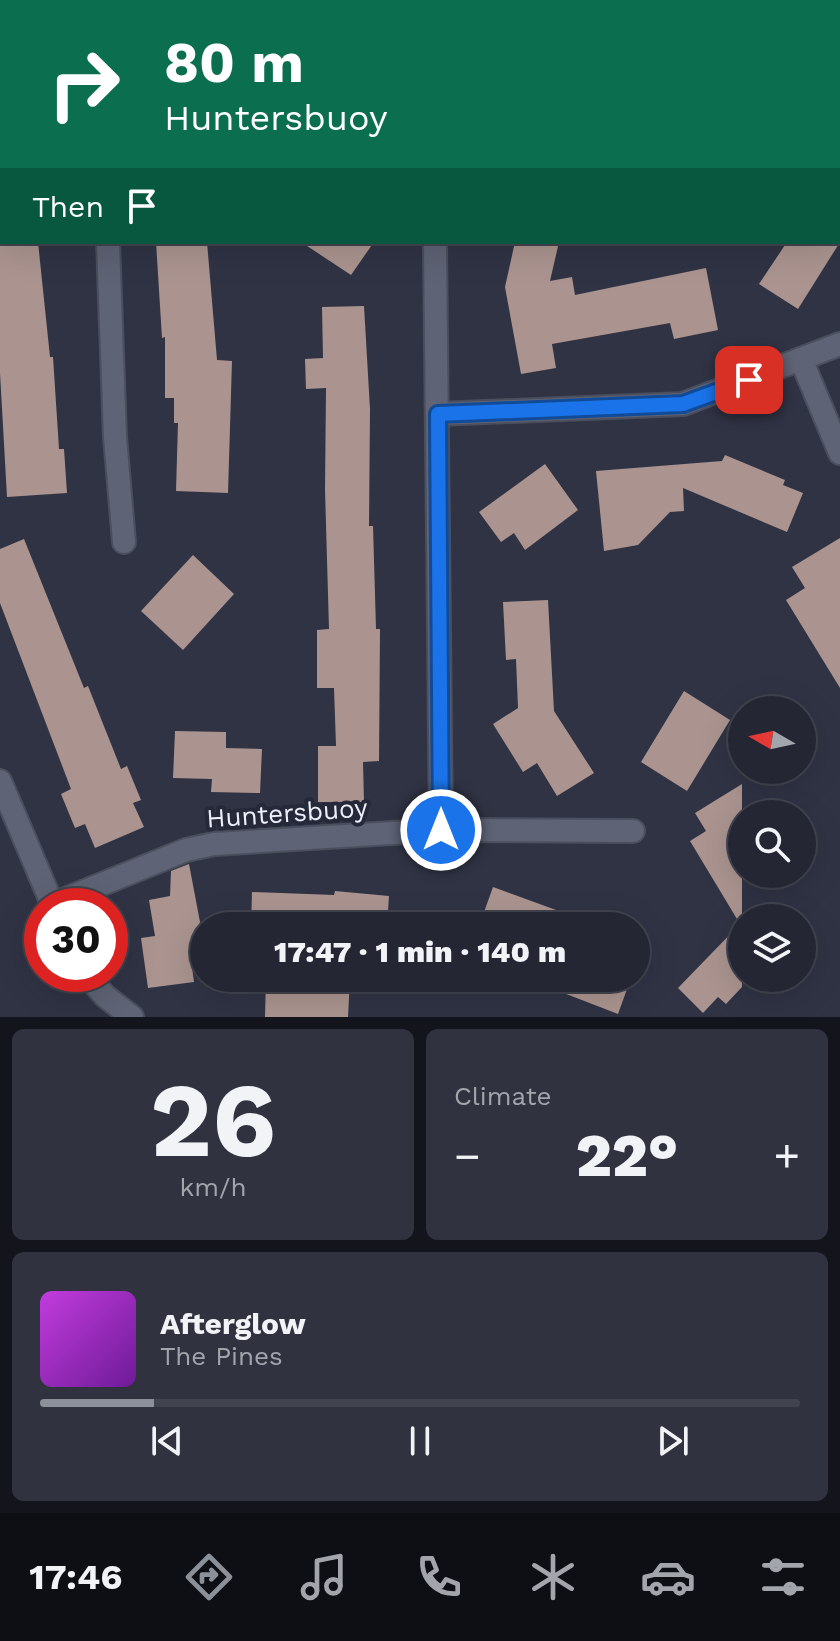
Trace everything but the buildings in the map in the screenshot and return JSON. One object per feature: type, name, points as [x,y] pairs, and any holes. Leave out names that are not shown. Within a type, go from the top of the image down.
[{"type":"street","points":[[108,244],[115,437],[124,542]]},
{"type":"street","points":[[435,244],[441,830]]},
{"type":"street","points":[[438,414],[683,404],[724,391],[840,344]]},
{"type":"street","points":[[801,359],[840,453]]},
{"type":"street","name":"Huntersbuoy","points":[[0,781],[45,888]]},
{"type":"street","name":"Huntersbuoy","points":[[94,888],[186,850],[214,844],[441,830],[633,831]]},
{"type":"street","points":[[102,992],[132,1017]]},
{"type":"route","points":[[441,830],[438,414],[683,404],[749,380]]}]
